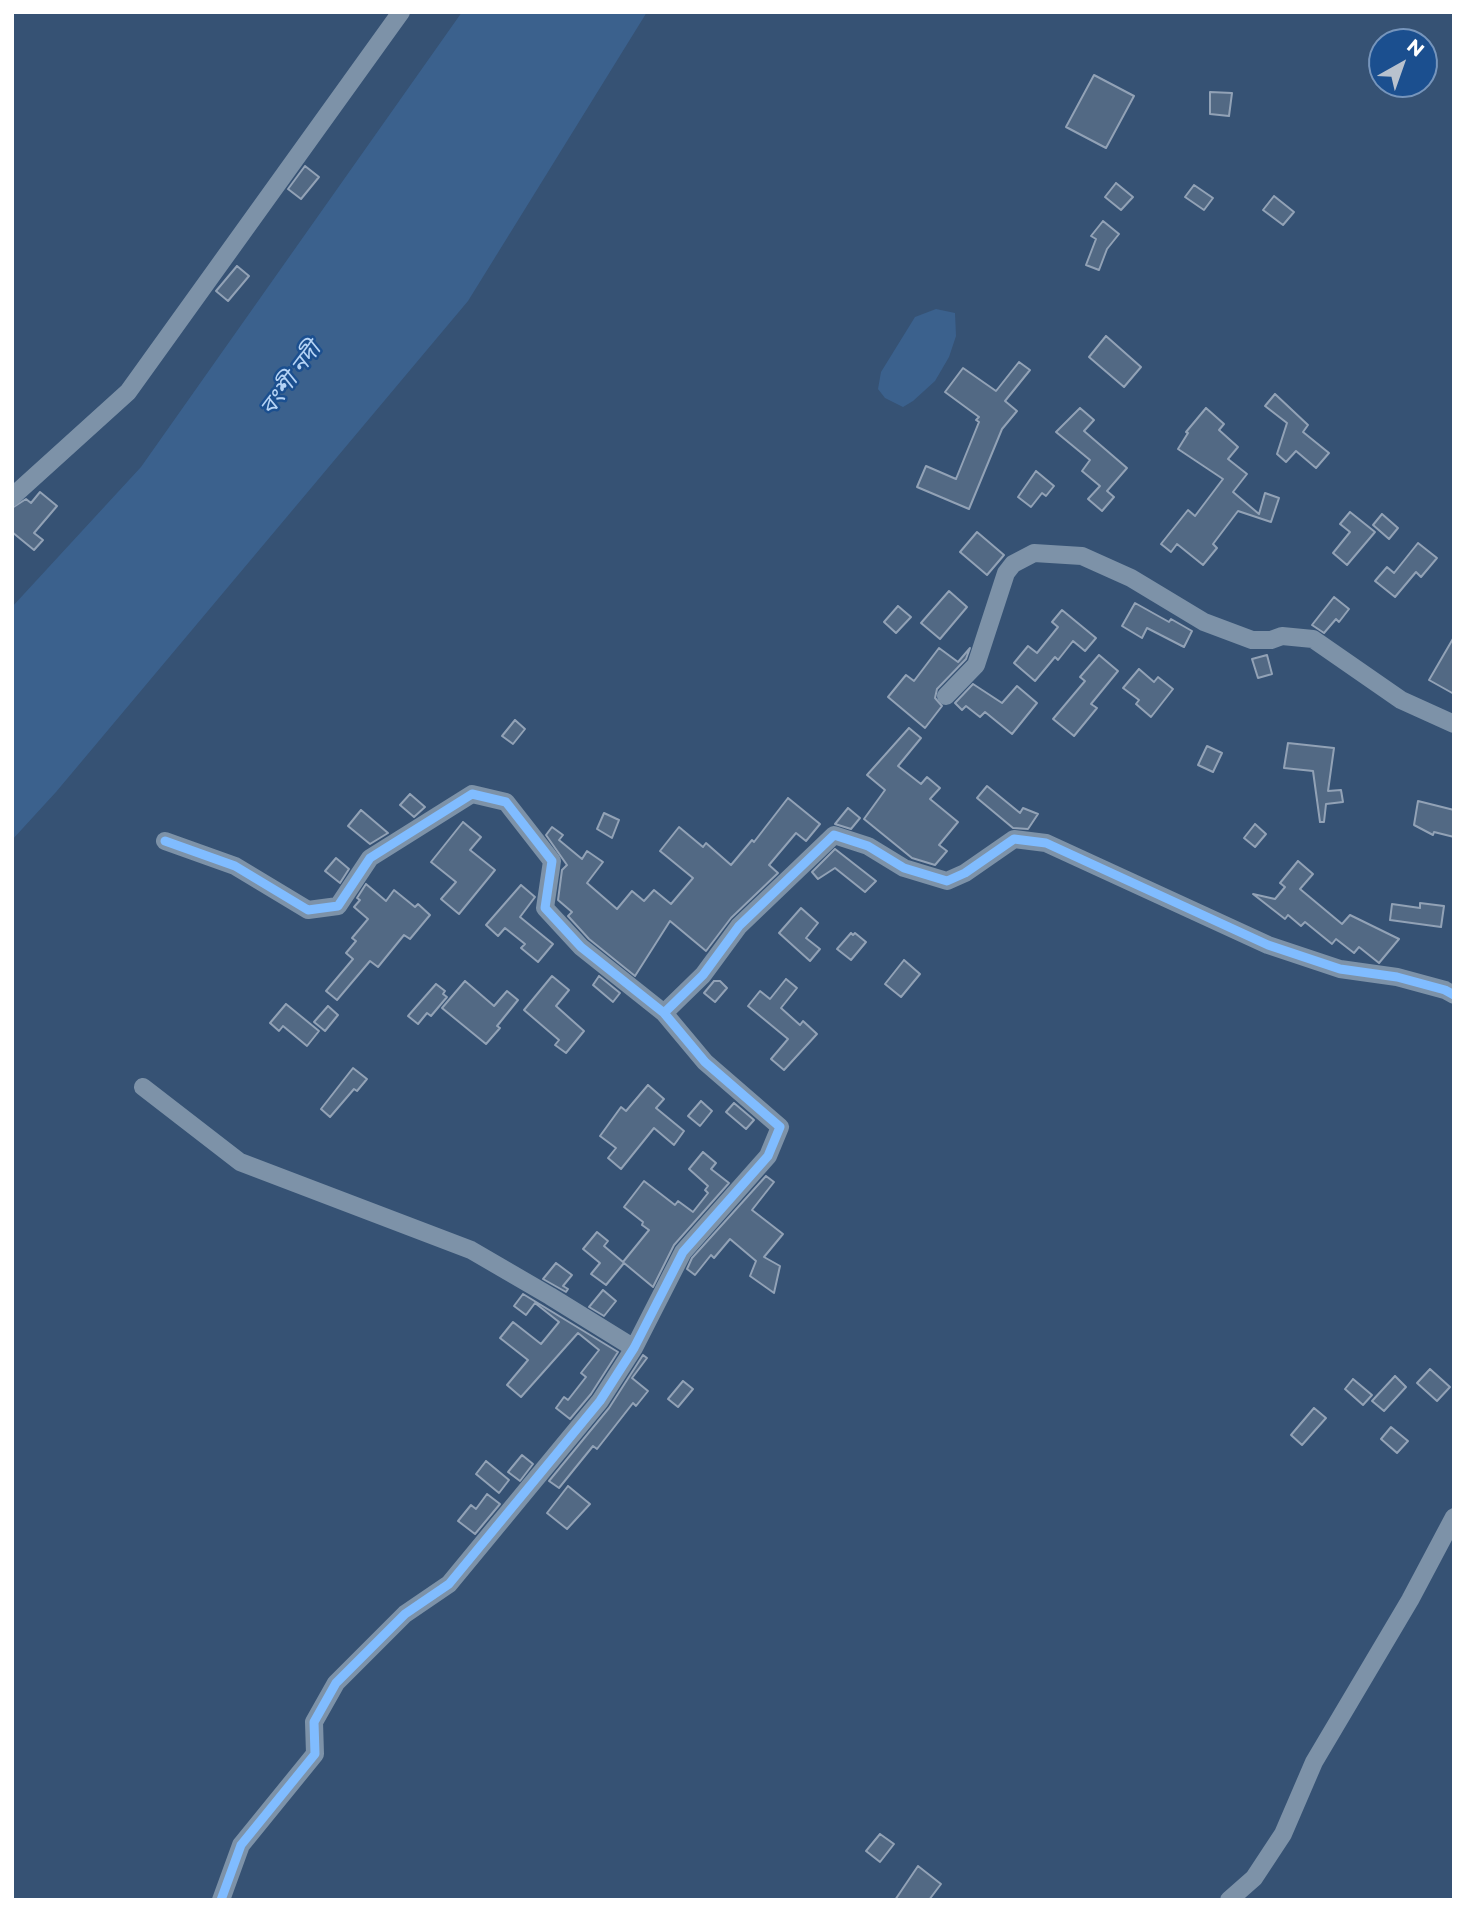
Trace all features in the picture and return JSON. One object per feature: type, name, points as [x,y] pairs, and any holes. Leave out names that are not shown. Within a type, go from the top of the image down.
[{"type":"street","points":[[12,497],[128,392],[401,12]]},
{"type":"street","points":[[946,696],[976,665],[1006,573],[1013,564],[1034,553],[1082,556],[1131,578],[1204,622],[1252,640],[1271,640],[1282,636],[1313,639],[1401,700],[1452,720]]},
{"type":"street","points":[[166,841],[235,866],[308,910],[338,906],[370,858],[472,794],[506,802],[552,861],[545,908],[581,947],[664,1013],[705,1062],[780,1127],[768,1156],[683,1252],[634,1348],[600,1401],[449,1584],[405,1614],[336,1683],[314,1722],[315,1754],[241,1845],[221,1900]]},
{"type":"street","points":[[664,1013],[703,975],[739,926],[834,835],[868,846],[904,868],[947,881],[965,873],[1014,839],[1046,843],[1268,946],[1340,969],[1397,977],[1454,995]]},
{"type":"street","points":[[143,1087],[240,1162],[471,1250],[634,1348]]},
{"type":"street","points":[[1229,1900],[1254,1878],[1283,1834],[1314,1762],[1410,1600],[1454,1517]]},
{"type":"water","name":"বংশী নদী","points":[[462,12],[647,12],[468,301],[56,792],[12,840],[12,607],[141,467]]},
{"type":"water","points":[[936,309],[955,313],[956,336],[949,357],[935,381],[903,407],[885,398],[878,389],[881,372],[915,317]]},
{"type":"building","points":[[1094,75],[1134,96],[1106,148],[1066,127]]},
{"type":"building","points":[[1210,92],[1232,93],[1229,116],[1210,114]]},
{"type":"building","points":[[305,166],[319,177],[301,199],[288,189]]},
{"type":"building","points":[[1116,183],[1133,197],[1121,210],[1105,197]]},
{"type":"building","points":[[1194,185],[1213,198],[1204,210],[1185,197]]},
{"type":"building","points":[[1274,196],[1294,212],[1283,225],[1263,210]]},
{"type":"building","points":[[1103,221],[1119,234],[1107,249],[1099,270],[1086,265],[1096,239],[1091,236]]},
{"type":"building","points":[[237,266],[249,276],[228,301],[216,291]]},
{"type":"building","points":[[1106,336],[1141,367],[1124,387],[1089,357]]},
{"type":"building","points":[[1019,362],[1030,370],[1005,401],[1017,411],[1002,429],[969,509],[917,487],[926,466],[956,479],[979,422],[976,420],[979,417],[945,392],[963,368],[996,391]]},
{"type":"building","points":[[1275,394],[1308,425],[1303,432],[1329,453],[1316,468],[1296,451],[1286,462],[1277,454],[1287,423],[1265,406]]},
{"type":"building","points":[[1080,408],[1094,420],[1084,431],[1127,468],[1107,491],[1114,497],[1102,511],[1088,499],[1100,486],[1082,471],[1090,460],[1056,432]]},
{"type":"building","points":[[1206,408],[1224,424],[1219,430],[1238,447],[1228,459],[1247,474],[1233,492],[1259,514],[1265,493],[1279,498],[1271,522],[1238,511],[1213,544],[1217,548],[1203,565],[1177,544],[1171,552],[1161,544],[1188,510],[1195,516],[1223,479],[1178,449],[1188,433],[1186,432]]},
{"type":"building","points":[[1036,471],[1054,486],[1046,496],[1042,493],[1031,507],[1018,497]]},
{"type":"building","points":[[40,492],[57,506],[34,533],[43,540],[34,550],[12,532],[12,508],[26,499],[31,503]]},
{"type":"building","points":[[1350,512],[1375,532],[1347,565],[1333,553],[1350,532],[1340,524]]},
{"type":"building","points":[[1382,514],[1398,528],[1389,539],[1373,525]]},
{"type":"building","points":[[977,532],[1004,555],[987,575],[960,552]]},
{"type":"building","points":[[1418,543],[1437,558],[1421,577],[1416,572],[1395,597],[1375,581],[1387,567],[1394,573]]},
{"type":"building","points":[[949,591],[967,607],[940,639],[921,623]]},
{"type":"building","points":[[1334,597],[1349,609],[1339,622],[1336,619],[1324,633],[1312,625]]},
{"type":"building","points":[[1135,603],[1192,631],[1184,647],[1147,628],[1142,638],[1122,626]]},
{"type":"building","points":[[898,606],[911,617],[896,633],[884,622]]},
{"type":"building","points":[[1062,610],[1096,638],[1085,651],[1073,641],[1058,660],[1055,657],[1035,681],[1014,663],[1028,646],[1037,653],[1058,627],[1052,622]]},
{"type":"building","points":[[1454,637],[1454,694],[1429,680]]},
{"type":"building","points":[[939,648],[958,662],[970,648],[966,659],[937,689],[935,698],[942,706],[925,728],[888,697],[906,675],[914,681]]},
{"type":"building","points":[[1099,655],[1118,671],[1091,704],[1097,708],[1074,736],[1053,719],[1085,681],[1080,677]]},
{"type":"building","points":[[1267,655],[1272,674],[1258,678],[1252,659]]},
{"type":"building","points":[[1139,669],[1154,682],[1158,677],[1173,689],[1151,717],[1136,704],[1139,700],[1123,688]]},
{"type":"building","points":[[973,684],[1002,703],[1017,686],[1037,703],[1012,734],[985,712],[980,717],[966,706],[962,710],[955,703]]},
{"type":"building","points":[[515,720],[525,729],[513,744],[502,736]]},
{"type":"building","points":[[909,728],[921,738],[898,766],[921,784],[927,777],[940,788],[930,799],[958,822],[939,845],[947,851],[935,865],[912,858],[864,819],[885,790],[867,775]]},
{"type":"building","points":[[1288,743],[1334,748],[1328,791],[1341,790],[1343,802],[1326,804],[1324,822],[1320,822],[1313,771],[1284,768]]},
{"type":"building","points":[[1207,746],[1222,753],[1213,772],[1198,765]]},
{"type":"building","points":[[987,786],[1020,813],[1023,808],[1038,814],[1028,829],[1013,828],[977,798]]},
{"type":"building","points":[[410,794],[425,807],[414,817],[400,805]]},
{"type":"building","points":[[788,798],[820,824],[806,841],[796,833],[769,865],[778,873],[731,918],[706,951],[670,921],[635,976],[589,939],[568,916],[572,912],[558,900],[562,870],[567,865],[546,835],[552,827],[563,835],[559,840],[582,859],[587,851],[603,862],[587,883],[617,909],[632,891],[644,901],[654,890],[671,904],[693,878],[660,851],[679,827],[703,847],[706,843],[731,865],[752,840],[754,842]]},
{"type":"building","points":[[1418,801],[1454,810],[1454,837],[1434,832],[1433,835],[1414,825]]},
{"type":"building","points":[[848,808],[860,818],[851,829],[835,824]]},
{"type":"building","points":[[361,810],[388,833],[370,844],[348,826]]},
{"type":"building","points":[[604,813],[619,820],[612,838],[597,829]]},
{"type":"building","points":[[463,822],[481,837],[470,850],[495,870],[459,914],[441,899],[456,882],[431,862]]},
{"type":"building","points":[[1255,824],[1266,834],[1255,847],[1244,838]]},
{"type":"building","points":[[835,849],[876,881],[865,892],[835,868],[818,879],[812,872]]},
{"type":"building","points":[[336,858],[349,869],[340,883],[325,871]]},
{"type":"building","points":[[1298,861],[1313,874],[1300,889],[1342,924],[1350,915],[1399,939],[1379,963],[1359,947],[1354,953],[1336,939],[1332,944],[1305,922],[1301,926],[1288,915],[1285,919],[1253,894],[1275,899],[1285,887],[1280,883]]},
{"type":"building","points":[[366,884],[386,901],[394,890],[415,907],[418,904],[430,915],[410,939],[404,935],[378,967],[370,961],[337,1000],[326,991],[353,959],[346,953],[356,941],[352,938],[368,919],[354,907]]},
{"type":"building","points":[[521,885],[535,897],[520,917],[553,944],[538,962],[521,948],[525,944],[505,928],[498,936],[486,925]]},
{"type":"building","points":[[1420,903],[1444,906],[1441,927],[1390,920],[1392,904],[1420,908]]},
{"type":"building","points":[[801,908],[818,923],[806,938],[820,949],[810,961],[779,933]]},
{"type":"building","points":[[851,933],[866,942],[851,960],[837,949]]},
{"type":"building","points":[[904,960],[920,974],[901,997],[885,984]]},
{"type":"building","points":[[552,976],[569,990],[556,1006],[584,1031],[566,1053],[555,1045],[559,1040],[524,1010]]},
{"type":"building","points":[[599,976],[620,993],[613,1002],[593,985]]},
{"type":"building","points":[[786,979],[797,988],[781,1008],[800,1025],[803,1021],[817,1034],[784,1070],[771,1059],[788,1039],[748,1006],[760,991],[770,999]]},
{"type":"building","points":[[465,981],[494,1006],[507,991],[518,1000],[486,1044],[442,1008]]},
{"type":"building","points":[[714,981],[720,981],[727,988],[715,1002],[704,993]]},
{"type":"building","points":[[436,984],[445,991],[443,994],[447,997],[431,1016],[427,1013],[418,1024],[408,1016]]},
{"type":"building","points":[[286,1004],[319,1031],[307,1046],[283,1026],[279,1031],[270,1023]]},
{"type":"building","points":[[328,1006],[338,1015],[325,1031],[314,1022]]},
{"type":"building","points":[[353,1068],[367,1079],[357,1091],[354,1089],[330,1117],[321,1109]]},
{"type":"building","points":[[648,1085],[664,1099],[656,1108],[684,1131],[674,1145],[654,1128],[621,1169],[608,1158],[616,1148],[600,1136],[621,1107],[626,1111]]},
{"type":"building","points":[[701,1101],[712,1111],[700,1126],[688,1116]]},
{"type":"building","points":[[734,1103],[754,1120],[746,1129],[726,1112]]},
{"type":"building","points":[[703,1152],[716,1163],[711,1169],[729,1183],[674,1245],[653,1287],[624,1263],[606,1285],[591,1274],[600,1263],[583,1249],[597,1232],[608,1241],[604,1246],[623,1262],[649,1230],[624,1207],[644,1181],[675,1205],[678,1201],[693,1212],[708,1193],[705,1190],[708,1186],[689,1169]]},
{"type":"building","points":[[766,1176],[774,1182],[752,1210],[783,1234],[764,1257],[780,1266],[774,1293],[750,1276],[756,1261],[730,1239],[714,1258],[711,1255],[695,1275],[687,1269],[692,1258]]},
{"type":"building","points":[[556,1263],[572,1275],[563,1286],[568,1289],[566,1292],[543,1279]]},
{"type":"building","points":[[603,1290],[616,1301],[604,1316],[589,1307]]},
{"type":"building","points":[[523,1294],[618,1352],[591,1394],[570,1419],[556,1408],[564,1397],[568,1400],[586,1377],[581,1373],[599,1350],[578,1333],[521,1397],[507,1385],[528,1360],[500,1338],[513,1322],[541,1344],[559,1322],[535,1303],[526,1315],[514,1306]]},
{"type":"building","points":[[643,1355],[647,1358],[632,1378],[648,1391],[636,1406],[633,1403],[597,1449],[593,1446],[559,1488],[549,1481],[609,1408]]},
{"type":"building","points":[[1430,1369],[1450,1387],[1437,1401],[1417,1383]]},
{"type":"building","points":[[1395,1376],[1406,1387],[1384,1411],[1372,1401]]},
{"type":"building","points":[[1353,1379],[1372,1395],[1363,1405],[1345,1389]]},
{"type":"building","points":[[683,1381],[693,1389],[678,1407],[668,1399]]},
{"type":"building","points":[[1314,1408],[1326,1418],[1302,1445],[1291,1435]]},
{"type":"building","points":[[1391,1427],[1408,1441],[1397,1453],[1381,1439]]},
{"type":"building","points":[[522,1455],[533,1464],[520,1481],[508,1472]]},
{"type":"building","points":[[486,1461],[509,1480],[499,1493],[476,1474]]},
{"type":"building","points":[[568,1486],[590,1504],[567,1529],[547,1513]]},
{"type":"building","points":[[487,1494],[500,1504],[475,1534],[458,1521],[471,1505],[476,1509]]},
{"type":"building","points":[[880,1834],[894,1844],[880,1862],[866,1851]]},
{"type":"building","points":[[918,1866],[941,1884],[929,1900],[895,1900]]},
{"type":"cycle path","points":[[165,841],[235,866],[308,910],[338,906],[370,858],[472,794],[506,802],[552,861],[545,908],[581,947],[664,1013]]},
{"type":"cycle path","points":[[221,1900],[241,1845],[315,1754],[314,1722],[336,1683],[405,1614],[449,1584],[600,1401],[634,1348],[683,1252],[768,1156],[780,1127],[705,1062],[664,1013],[703,975],[739,926],[834,835],[868,846],[904,868],[947,881],[965,873],[1014,839],[1046,843],[1268,945],[1340,969],[1397,977],[1454,995]]}]
